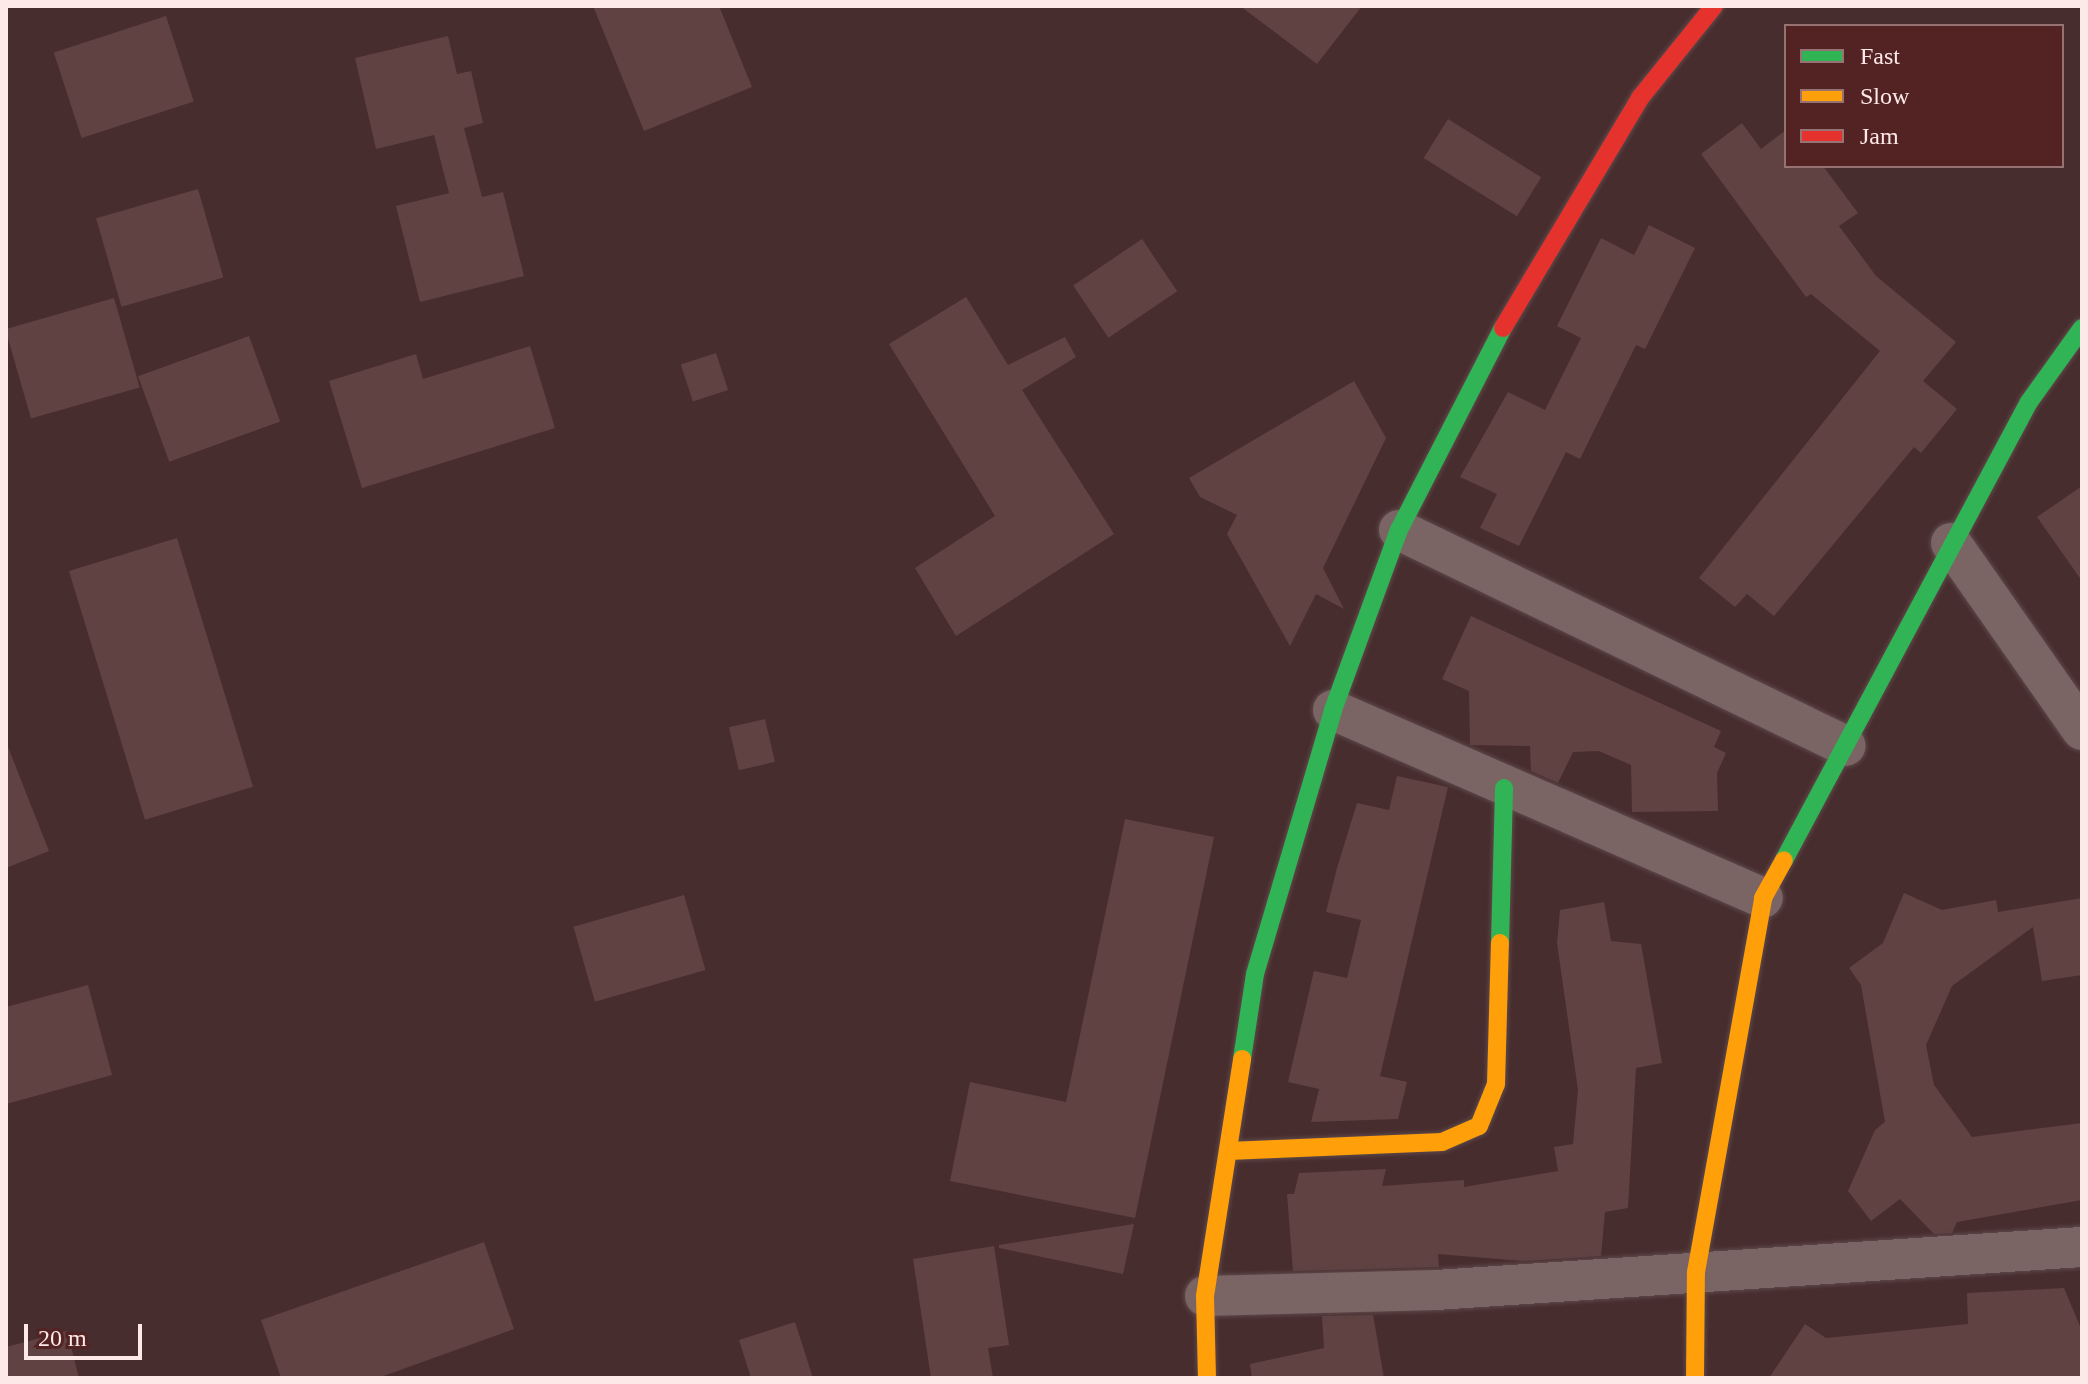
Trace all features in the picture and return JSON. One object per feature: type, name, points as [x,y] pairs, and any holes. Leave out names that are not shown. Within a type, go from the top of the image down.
[{"type":"street","points":[[1207,1378],[1205,1296],[1255,974],[1333,710],[1399,530],[1526,285],[1640,98],[1714,6]]},
{"type":"street","points":[[1695,1378],[1696,1272],[1763,898],[2029,402],[2082,328]]},
{"type":"street","points":[[1399,530],[1845,746]]},
{"type":"street","points":[[1951,543],[2082,730]]},
{"type":"street","points":[[1333,710],[1504,788],[1763,898]]},
{"type":"street","points":[[1228,1151],[1442,1142],[1479,1126],[1496,1084],[1504,788]]},
{"type":"street","points":[[1205,1296],[1696,1272],[2082,1247]]},
{"type":"building","points":[[593,6],[719,6],[752,87],[644,131]]},
{"type":"building","points":[[1240,6],[1362,6],[1317,64]]},
{"type":"building","points":[[166,16],[194,102],[82,138],[54,52]]},
{"type":"building","points":[[448,36],[457,74],[471,71],[483,123],[464,128],[482,197],[503,192],[524,276],[420,302],[396,206],[449,193],[434,135],[376,149],[355,58]]},
{"type":"building","points":[[1448,119],[1541,177],[1517,216],[1424,158]]},
{"type":"building","points":[[1742,123],[1761,149],[1784,132],[1784,168],[1824,168],[1858,213],[1839,226],[1876,276],[1956,342],[1923,381],[1957,409],[1921,453],[1914,447],[1774,616],[1747,594],[1735,607],[1699,578],[1880,351],[1811,294],[1806,297],[1701,154]]},
{"type":"building","points":[[198,189],[223,277],[121,307],[96,218]]},
{"type":"building","points":[[1649,225],[1695,248],[1645,349],[1636,345],[1580,459],[1566,452],[1519,546],[1480,528],[1497,494],[1460,477],[1508,392],[1545,410],[1581,338],[1557,326],[1601,238],[1634,255]]},
{"type":"building","points":[[1142,239],[1177,291],[1108,338],[1073,285]]},
{"type":"building","points":[[966,297],[1008,365],[1065,337],[1076,357],[1022,390],[1114,534],[956,636],[915,568],[995,516],[889,344]]},
{"type":"building","points":[[114,298],[140,387],[31,419],[6,329]]},
{"type":"building","points":[[249,336],[280,422],[169,462],[138,376]]},
{"type":"building","points":[[530,346],[555,428],[362,488],[329,381],[416,354],[423,379]]},
{"type":"building","points":[[716,353],[728,390],[693,402],[681,364]]},
{"type":"building","points":[[1354,381],[1386,438],[1323,568],[1344,609],[1316,594],[1290,646],[1227,534],[1237,515],[1200,497],[1189,478]]},
{"type":"building","points":[[2082,486],[2082,581],[2037,517]]},
{"type":"building","points":[[177,538],[253,787],[145,820],[69,571]]},
{"type":"building","points":[[1471,616],[1721,731],[1714,747],[1726,753],[1717,773],[1718,811],[1632,812],[1631,765],[1599,751],[1573,752],[1558,783],[1531,771],[1530,746],[1470,745],[1469,691],[1442,679]]},
{"type":"building","points":[[765,719],[775,762],[739,770],[729,727]]},
{"type":"building","points":[[6,748],[49,851],[6,868]]},
{"type":"building","points":[[1397,776],[1448,787],[1380,1076],[1407,1082],[1398,1119],[1311,1122],[1319,1089],[1288,1082],[1314,971],[1347,978],[1361,920],[1326,912],[1357,803],[1389,810]]},
{"type":"building","points":[[1125,819],[1214,837],[1135,1218],[950,1181],[970,1082],[1066,1102]]},
{"type":"building","points":[[1904,893],[1942,910],[1996,900],[1998,912],[2082,898],[2082,975],[2042,981],[2033,927],[1952,986],[1926,1045],[1934,1085],[1972,1137],[2082,1123],[2082,1200],[1957,1222],[1952,1233],[1934,1234],[1900,1199],[1871,1221],[1848,1191],[1875,1130],[1885,1122],[1861,985],[1849,968],[1883,943]]},
{"type":"building","points":[[684,895],[705,970],[595,1002],[573,927]]},
{"type":"building","points":[[1604,902],[1611,941],[1641,944],[1662,1063],[1636,1068],[1628,1208],[1605,1212],[1601,1256],[1523,1261],[1438,1254],[1439,1267],[1293,1271],[1287,1194],[1294,1194],[1299,1173],[1386,1169],[1382,1186],[1464,1180],[1464,1187],[1558,1171],[1554,1147],[1573,1144],[1578,1090],[1557,943],[1560,910]]},
{"type":"building","points":[[88,985],[112,1075],[6,1104],[6,1007]]},
{"type":"building","points":[[1134,1224],[1123,1274],[999,1248],[999,1245]]},
{"type":"building","points":[[484,1242],[514,1329],[378,1378],[281,1378],[261,1320]]},
{"type":"building","points":[[994,1246],[1009,1345],[988,1348],[993,1378],[931,1378],[913,1259]]},
{"type":"building","points":[[2064,1288],[2082,1331],[2082,1378],[1769,1378],[1805,1324],[1826,1338],[1968,1324],[1967,1293]]},
{"type":"building","points":[[1373,1315],[1384,1378],[1252,1378],[1250,1364],[1324,1348],[1322,1316]]},
{"type":"building","points":[[795,1322],[813,1378],[751,1378],[739,1340]]},
{"type":"building","points":[[67,1331],[79,1378],[6,1378],[6,1347]]},
{"type":"traffic: fast","points":[[1242,1059],[1255,974],[1333,710],[1399,530],[1503,328]]},
{"type":"traffic: fast","points":[[1784,860],[2029,402],[2082,328]]},
{"type":"traffic: fast","points":[[1500,943],[1504,788]]},
{"type":"traffic: slow","points":[[1695,1378],[1696,1272],[1763,898],[1784,860]]},
{"type":"traffic: slow","points":[[1228,1151],[1442,1142],[1479,1126],[1496,1084],[1500,943]]},
{"type":"traffic: slow","points":[[1207,1378],[1205,1296],[1242,1059]]},
{"type":"traffic: jam","points":[[1503,328],[1640,98],[1714,6]]}]
